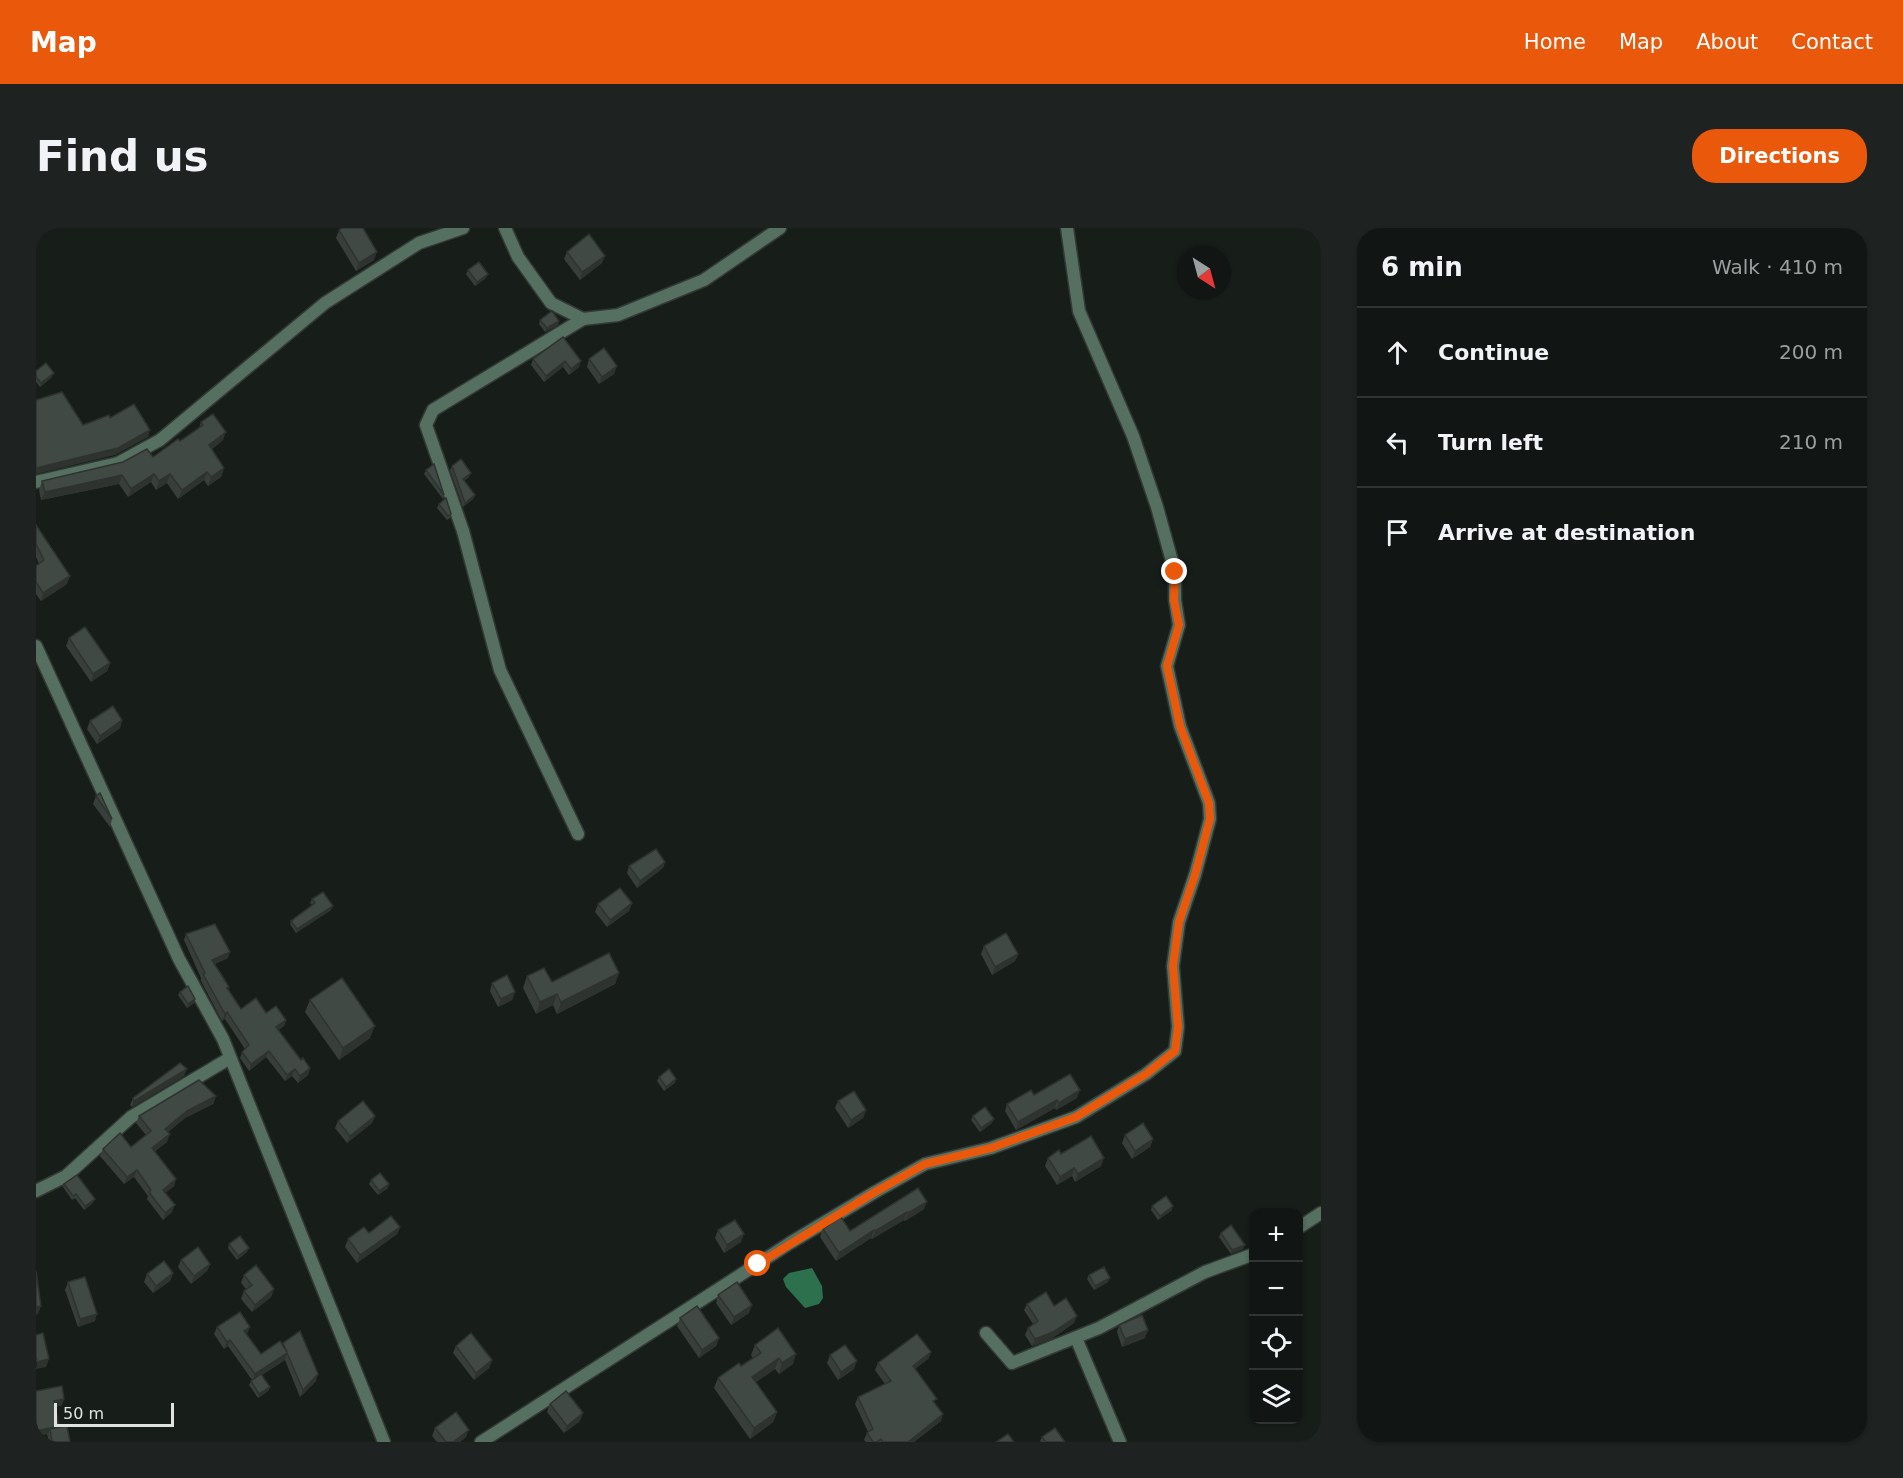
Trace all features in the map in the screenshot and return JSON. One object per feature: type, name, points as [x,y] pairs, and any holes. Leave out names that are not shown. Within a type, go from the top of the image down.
[{"type":"street","points":[[36,482],[118,463],[160,440],[326,303],[419,243],[463,228]]},
{"type":"street","points":[[505,228],[518,257],[551,303],[583,319]]},
{"type":"street","points":[[579,834],[500,670],[463,531],[426,424],[433,410],[583,319],[618,315],[704,280],[780,228]]},
{"type":"street","points":[[481,1442],[790,1243],[875,1192],[925,1164],[991,1148],[1076,1117],[1146,1074],[1175,1051],[1178,1027],[1173,966],[1179,922],[1210,819],[1209,803],[1180,726],[1167,666],[1179,625],[1174,600],[1175,572],[1157,507],[1133,436],[1079,311],[1066,228]]},
{"type":"street","points":[[36,646],[179,959],[223,1039],[384,1442]]},
{"type":"street","points":[[36,1191],[66,1176],[131,1117],[230,1058]]},
{"type":"street","points":[[1303,1225],[1321,1213]]},
{"type":"street","points":[[986,1333],[1012,1363],[1099,1328],[1205,1272],[1249,1256]]},
{"type":"street","points":[[1076,1338],[1120,1442]]},
{"type":"shaded area","points":[[812,1268],[822,1286],[823,1298],[819,1304],[805,1308],[786,1287],[783,1279],[789,1273]]},
{"type":"building","points":[[363,228],[377,252],[359,263],[339,230]]},
{"type":"building","points":[[589,234],[605,256],[582,272],[567,252]]},
{"type":"building","points":[[479,262],[488,274],[477,282],[468,270]]},
{"type":"building","points":[[552,311],[559,321],[547,328],[540,320]]},
{"type":"building","points":[[563,337],[581,361],[571,369],[565,361],[546,376],[533,359]]},
{"type":"building","points":[[604,348],[617,366],[602,377],[589,359]]},
{"type":"building","points":[[46,363],[54,373],[41,383],[36,377],[36,371]]},
{"type":"building","points":[[62,392],[83,425],[109,415],[110,418],[134,404],[150,430],[118,448],[36,468],[36,400]]},
{"type":"building","points":[[213,414],[226,432],[209,445],[224,468],[211,477],[207,472],[182,490],[170,474],[159,481],[154,474],[131,489],[122,475],[45,492],[42,481],[123,462],[147,449],[153,457],[203,425],[201,422]]},
{"type":"building","points":[[461,459],[471,473],[463,479],[475,495],[465,503],[452,466]]},
{"type":"building","points":[[434,464],[444,495],[426,470]]},
{"type":"building","points":[[446,498],[451,514],[448,516],[439,504]]},
{"type":"building","points":[[36,525],[70,576],[43,593],[36,582],[36,566],[44,560],[36,544]]},
{"type":"building","points":[[85,627],[110,663],[93,674],[69,638]]},
{"type":"building","points":[[113,706],[122,720],[100,736],[90,721]]},
{"type":"building","points":[[100,793],[112,819],[96,796]]},
{"type":"building","points":[[656,849],[665,862],[640,881],[629,866]]},
{"type":"building","points":[[620,888],[632,903],[610,920],[598,904]]},
{"type":"building","points":[[323,892],[333,906],[297,929],[291,921],[315,903],[312,899]]},
{"type":"building","points":[[215,924],[230,952],[212,960],[229,987],[227,988],[241,1009],[256,998],[266,1013],[276,1006],[286,1020],[276,1027],[301,1060],[303,1058],[310,1068],[300,1076],[295,1069],[287,1075],[269,1051],[251,1064],[242,1052],[249,1045],[227,1012],[225,1014],[203,974],[205,973],[186,934]]},
{"type":"building","points":[[1006,933],[1018,954],[995,967],[984,946]]},
{"type":"building","points":[[609,953],[619,973],[561,1002],[557,994],[540,1002],[527,976],[544,968],[552,982]]},
{"type":"building","points":[[507,975],[515,992],[501,999],[492,983]]},
{"type":"building","points":[[342,978],[375,1026],[343,1048],[310,1000]]},
{"type":"building","points":[[188,986],[195,999],[188,1004],[180,992]]},
{"type":"building","points":[[180,1063],[187,1069],[134,1101],[133,1098]]},
{"type":"building","points":[[669,1069],[676,1079],[666,1087],[659,1077]]},
{"type":"building","points":[[1070,1074],[1080,1090],[1059,1103],[1057,1100],[1018,1122],[1007,1104],[1031,1090],[1034,1095]]},
{"type":"building","points":[[199,1080],[216,1096],[187,1111],[165,1129],[170,1134],[152,1148],[176,1179],[163,1190],[175,1205],[165,1213],[149,1192],[151,1190],[137,1170],[127,1177],[103,1149],[120,1133],[131,1147],[151,1131],[139,1116]]},
{"type":"building","points":[[854,1091],[866,1110],[851,1120],[838,1101]]},
{"type":"building","points":[[363,1101],[375,1116],[350,1136],[338,1121]]},
{"type":"building","points":[[985,1107],[994,1119],[981,1128],[973,1116]]},
{"type":"building","points":[[1143,1123],[1153,1139],[1135,1151],[1125,1135]]},
{"type":"building","points":[[1091,1136],[1104,1158],[1078,1174],[1074,1168],[1060,1177],[1048,1158],[1059,1150],[1061,1154]]},
{"type":"building","points":[[380,1173],[389,1184],[379,1191],[371,1180]]},
{"type":"building","points":[[77,1175],[95,1199],[85,1206],[64,1184]]},
{"type":"building","points":[[918,1188],[927,1202],[874,1230],[839,1253],[823,1229],[841,1217],[850,1231]]},
{"type":"building","points":[[1166,1196],[1173,1206],[1160,1216],[1152,1206]]},
{"type":"building","points":[[391,1216],[400,1227],[360,1255],[348,1239],[364,1227],[369,1233]]},
{"type":"building","points":[[735,1220],[744,1234],[727,1245],[718,1230]]},
{"type":"building","points":[[1231,1225],[1245,1245],[1232,1250],[1221,1233]]},
{"type":"building","points":[[240,1236],[249,1248],[238,1256],[229,1244]]},
{"type":"building","points":[[198,1247],[210,1264],[194,1276],[181,1260]]},
{"type":"building","points":[[164,1261],[173,1273],[156,1286],[147,1274]]},
{"type":"building","points":[[256,1265],[274,1289],[255,1305],[244,1291],[252,1285],[244,1275]]},
{"type":"building","points":[[1104,1267],[1110,1278],[1095,1286],[1089,1275]]},
{"type":"building","points":[[36,1271],[41,1306],[36,1307]]},
{"type":"building","points":[[85,1277],[97,1314],[80,1319],[68,1282]]},
{"type":"building","points":[[737,1282],[752,1305],[734,1317],[718,1295]]},
{"type":"building","points":[[1046,1292],[1054,1306],[1066,1298],[1077,1316],[1053,1332],[1035,1339],[1028,1328],[1038,1321],[1027,1304]]},
{"type":"building","points":[[697,1306],[719,1338],[702,1350],[680,1318]]},
{"type":"building","points":[[240,1312],[250,1327],[244,1331],[261,1354],[280,1341],[287,1352],[283,1343],[300,1331],[318,1374],[303,1390],[287,1353],[255,1374],[230,1340],[227,1342],[217,1327]]},
{"type":"building","points":[[1142,1315],[1148,1330],[1125,1339],[1119,1325]]},
{"type":"building","points":[[778,1328],[796,1354],[782,1363],[779,1358],[752,1377],[777,1412],[754,1428],[718,1378],[739,1363],[741,1366],[761,1353],[755,1345]]},
{"type":"building","points":[[43,1333],[49,1359],[37,1362],[36,1335]]},
{"type":"building","points":[[471,1333],[492,1360],[476,1373],[456,1346]]},
{"type":"building","points":[[917,1334],[931,1352],[913,1366],[937,1399],[933,1401],[943,1414],[908,1442],[883,1442],[881,1439],[873,1442],[867,1433],[873,1429],[858,1397],[891,1381],[878,1363]]},
{"type":"building","points":[[845,1345],[857,1361],[841,1372],[830,1355]]},
{"type":"building","points":[[261,1374],[270,1387],[259,1394],[251,1381]]},
{"type":"building","points":[[62,1386],[64,1399],[54,1401],[59,1426],[36,1431],[36,1391]]},
{"type":"building","points":[[566,1391],[583,1413],[567,1426],[550,1404]]},
{"type":"building","points":[[456,1412],[469,1430],[453,1442],[446,1442],[435,1428]]},
{"type":"building","points":[[67,1426],[70,1442],[52,1442],[50,1429]]},
{"type":"building","points":[[1055,1428],[1065,1442],[1046,1442],[1042,1437]]},
{"type":"building","points":[[1008,1434],[1014,1442],[996,1442]]},
{"type":"route","points":[[758,1264],[925,1164],[991,1148],[1076,1117],[1146,1074],[1175,1051],[1178,1027],[1173,966],[1179,922],[1210,819],[1209,803],[1180,726],[1167,666],[1179,625],[1174,600],[1175,572]]}]
